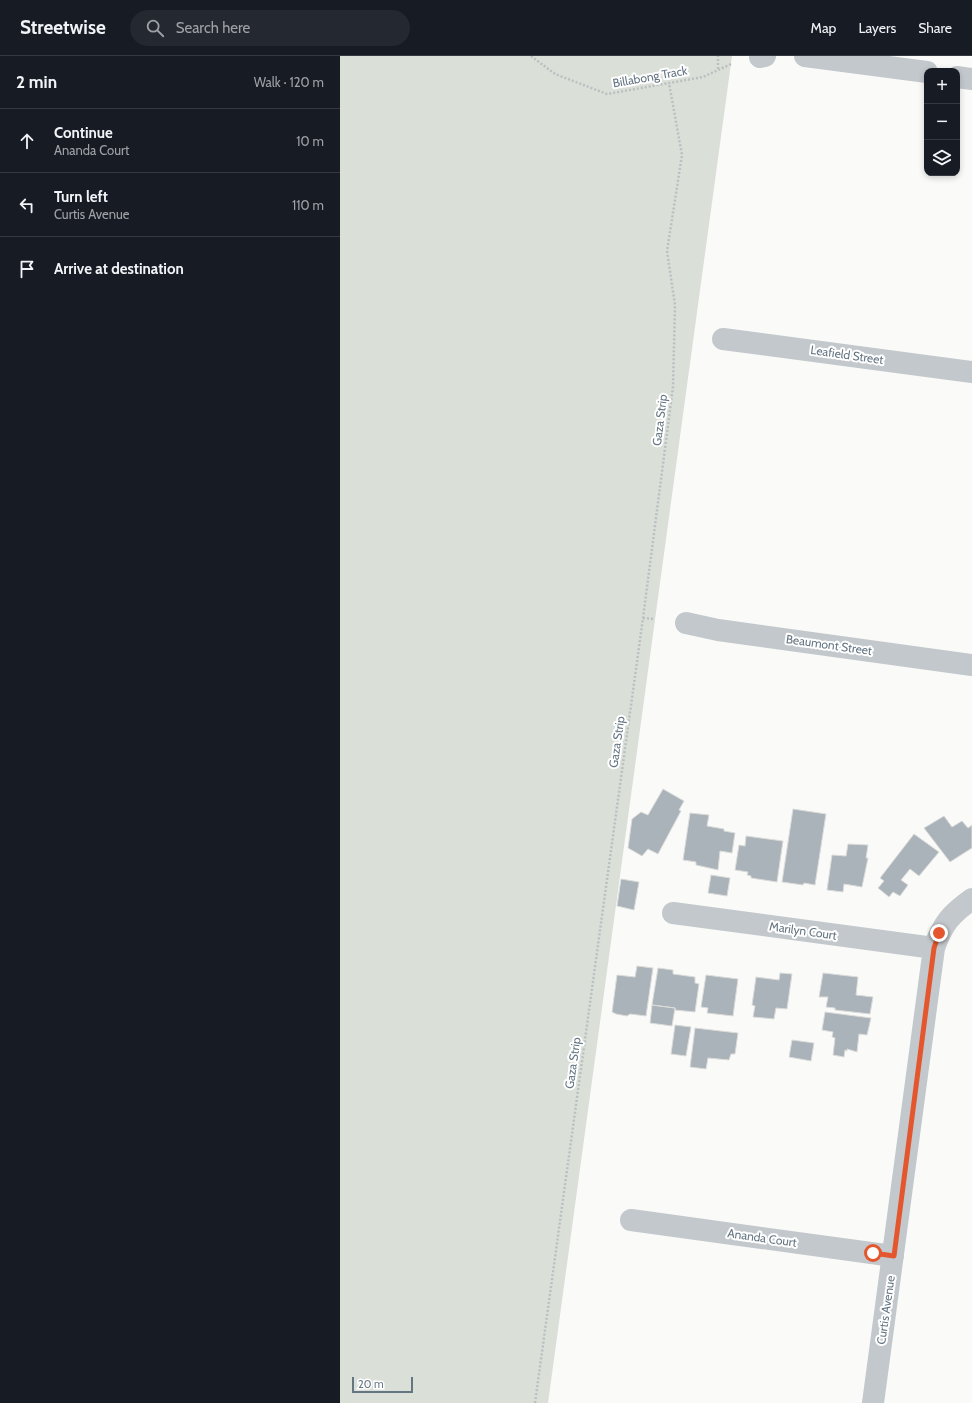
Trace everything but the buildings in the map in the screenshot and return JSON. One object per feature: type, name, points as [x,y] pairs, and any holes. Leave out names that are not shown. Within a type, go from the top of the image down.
[{"type":"street","points":[[805,56],[924,72]]},
{"type":"street","points":[[960,77],[972,79]]},
{"type":"street","name":"Leafield Street","points":[[723,339],[972,372]]},
{"type":"street","name":"Beaumont Street","points":[[686,623],[718,630],[972,665]]},
{"type":"street","name":"Curtis Avenue","points":[[873,1403],[894,1256],[934,948],[939,933],[946,922],[955,912],[972,899]]},
{"type":"street","name":"Marilyn Court","points":[[673,913],[934,948]]},
{"type":"street","name":"Ananda Court","points":[[631,1220],[894,1256]]},
{"type":"path","name":"Billabong Track","points":[[531,56],[555,74],[607,94],[703,77],[731,64]]},
{"type":"path","points":[[718,56],[718,70]]},
{"type":"path","name":"Gaza Strip","points":[[535,1403],[643,618],[673,388],[675,305],[667,251],[682,155],[669,83]]},
{"type":"path","points":[[643,618],[655,619]]},
{"type":"shaded area","points":[[340,56],[732,56],[548,1403],[340,1403]]},
{"type":"route","points":[[873,1253],[894,1256],[934,948],[939,933]]}]
